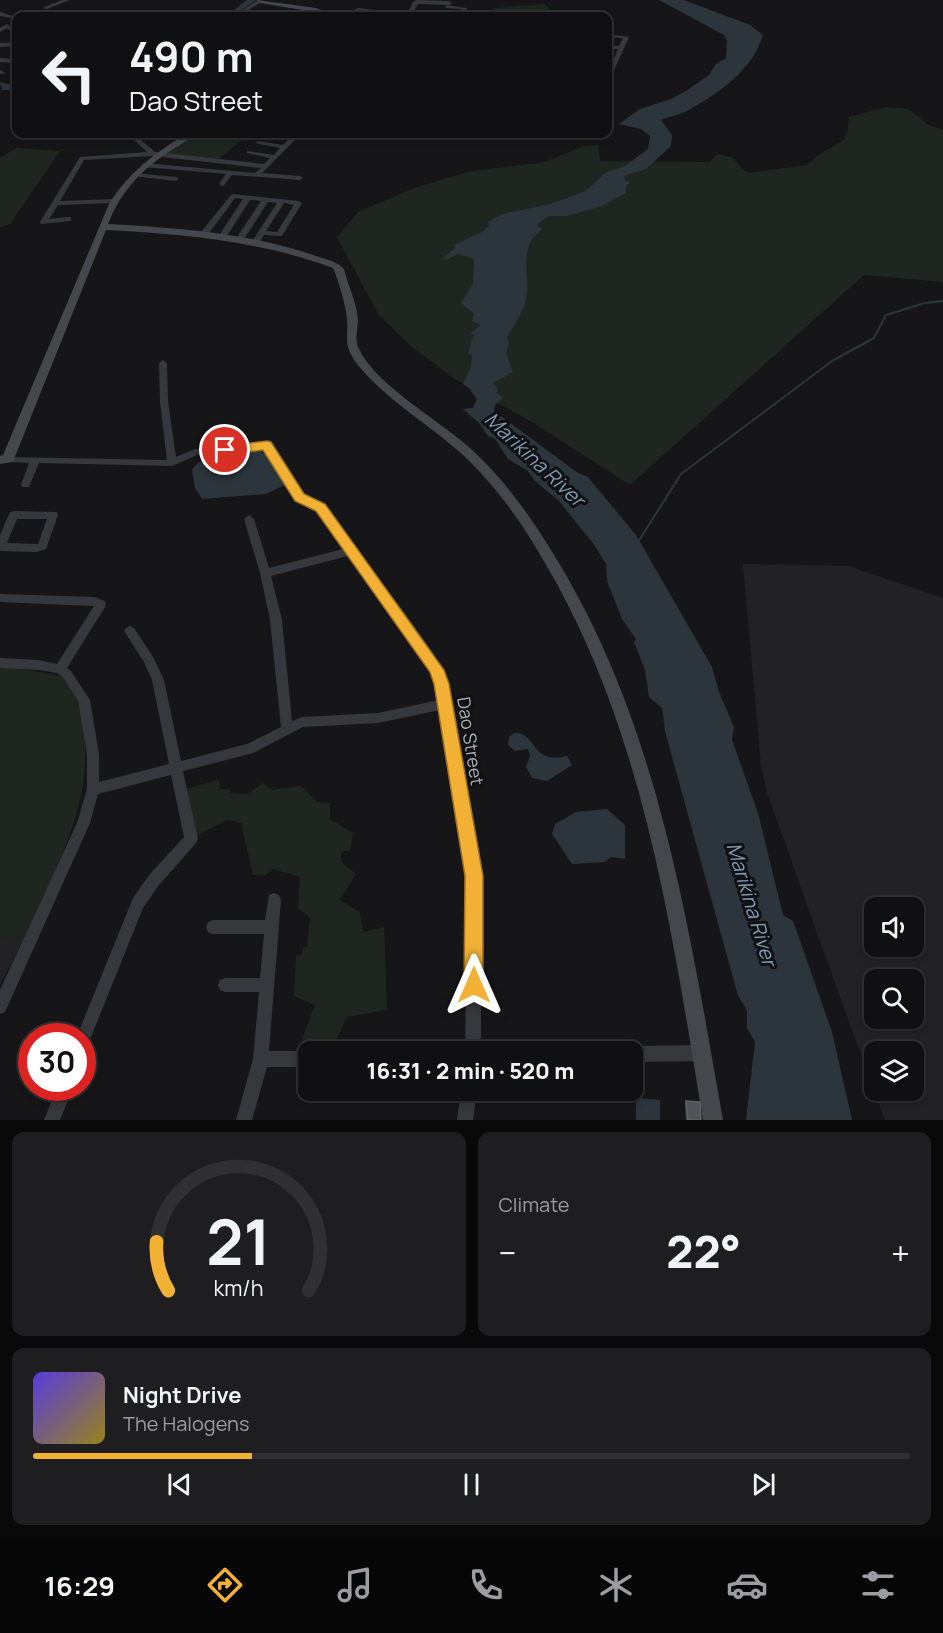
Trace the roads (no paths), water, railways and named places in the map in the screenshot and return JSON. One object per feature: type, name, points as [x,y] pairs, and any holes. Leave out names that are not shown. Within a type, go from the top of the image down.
[{"type":"street","points":[[45,8],[67,0]]},
{"type":"street","points":[[242,12],[260,0],[322,12]]},
{"type":"street","points":[[411,12],[416,2],[449,3],[464,8],[462,12]]},
{"type":"street","points":[[354,12],[358,10],[373,12]]},
{"type":"street","points":[[612,36],[626,37],[612,66]]},
{"type":"street","points":[[612,47],[622,48]]},
{"type":"street","points":[[136,138],[155,154]]},
{"type":"street","points":[[163,363],[164,402],[175,462],[4,460],[113,201],[121,188],[155,154],[184,138]]},
{"type":"street","points":[[256,175],[293,138]]},
{"type":"street","points":[[258,143],[283,147]]},
{"type":"street","points":[[249,152],[274,157]]},
{"type":"street","points":[[68,219],[44,222],[82,158],[155,154],[265,166]]},
{"type":"street","points":[[144,165],[300,178]]},
{"type":"street","points":[[222,184],[230,173]]},
{"type":"street","points":[[134,175],[176,179]]},
{"type":"street","points":[[103,227],[204,234],[239,240],[259,238],[279,234],[299,203],[233,196],[204,234]]},
{"type":"street","points":[[222,237],[248,197]]},
{"type":"street","points":[[239,240],[266,199]]},
{"type":"street","points":[[55,202],[113,201]]},
{"type":"street","points":[[259,238],[282,201]]},
{"type":"street","points":[[259,238],[339,269],[342,289],[352,313],[352,344],[357,355],[395,393],[469,454],[508,502],[553,565],[590,636],[626,717],[672,892],[713,1120]]},
{"type":"street","name":"Dao Street","points":[[175,462],[188,453],[267,445],[300,497],[320,507],[429,656],[442,684],[474,876],[474,1041]]},
{"type":"street","points":[[26,485],[35,460]]},
{"type":"street","points":[[14,515],[53,515],[43,546],[37,548],[0,547],[14,515]]},
{"type":"street","points":[[249,519],[276,620],[287,728]]},
{"type":"street","points":[[265,573],[350,551]]},
{"type":"street","points":[[0,598],[94,601],[101,604],[60,669]]},
{"type":"street","points":[[90,1023],[138,903],[154,880],[191,839],[174,767],[165,707],[158,680],[149,660],[130,631]]},
{"type":"street","points":[[0,663],[60,669],[76,684],[84,699],[91,735],[93,789],[83,823],[47,908],[0,1007]]},
{"type":"street","points":[[93,789],[249,749],[287,728],[312,721],[378,718],[445,704]]},
{"type":"street","points":[[244,1120],[261,1059],[274,900]]},
{"type":"street","points":[[213,927],[272,927]]},
{"type":"street","points":[[225,985],[267,984]]},
{"type":"street","points":[[643,1054],[701,1053]]},
{"type":"street","points":[[261,1059],[298,1059]]},
{"type":"street","points":[[52,1120],[60,1101]]},
{"type":"street","points":[[465,1120],[468,1101]]},
{"type":"water","name":"Marikina River","points":[[659,0],[684,0],[750,25],[763,35],[758,48],[743,70],[722,89],[687,111],[661,120],[672,135],[671,146],[646,169],[624,176],[625,181],[631,182],[626,186],[626,193],[602,206],[567,216],[549,216],[537,224],[542,229],[532,239],[527,254],[526,300],[507,339],[509,343],[506,353],[513,372],[493,383],[498,388],[497,393],[503,398],[495,405],[494,411],[578,473],[588,477],[636,535],[712,667],[719,692],[734,727],[732,740],[758,813],[783,915],[793,921],[832,1032],[852,1120],[746,1120],[755,1042],[747,1028],[747,1010],[738,996],[665,731],[662,708],[649,697],[645,670],[634,642],[636,639],[622,619],[607,581],[606,564],[595,546],[559,501],[534,480],[528,471],[508,459],[495,439],[488,436],[480,424],[463,409],[473,408],[477,399],[463,384],[471,367],[472,356],[468,353],[474,335],[470,333],[481,325],[472,321],[474,314],[461,303],[473,284],[474,259],[458,254],[442,259],[455,248],[454,245],[484,231],[489,225],[488,222],[502,214],[550,204],[578,194],[587,190],[606,172],[625,166],[648,149],[650,136],[641,129],[619,124],[640,109],[671,99],[686,91],[709,75],[716,64],[726,58],[727,41],[724,35]]},
{"type":"water","points":[[260,451],[271,458],[287,484],[266,494],[202,499],[195,488],[192,470],[198,463],[223,452]]},
{"type":"water","points":[[514,733],[527,737],[546,756],[555,758],[567,756],[572,765],[547,781],[532,778],[526,767],[530,756],[528,749],[515,751],[508,745],[509,737]]},
{"type":"water","points":[[607,809],[625,825],[625,859],[611,857],[605,862],[572,864],[552,834],[555,824],[576,812]]},
{"type":"water","points":[[643,1099],[660,1100],[660,1120],[636,1120],[636,1101],[643,1101]]},
{"type":"waterway","points":[[235,12],[252,0]]},
{"type":"waterway","points":[[0,85],[12,88]]},
{"type":"waterway","points":[[638,542],[681,474],[832,361],[874,338],[886,315],[925,303],[943,301],[930,302]]}]
